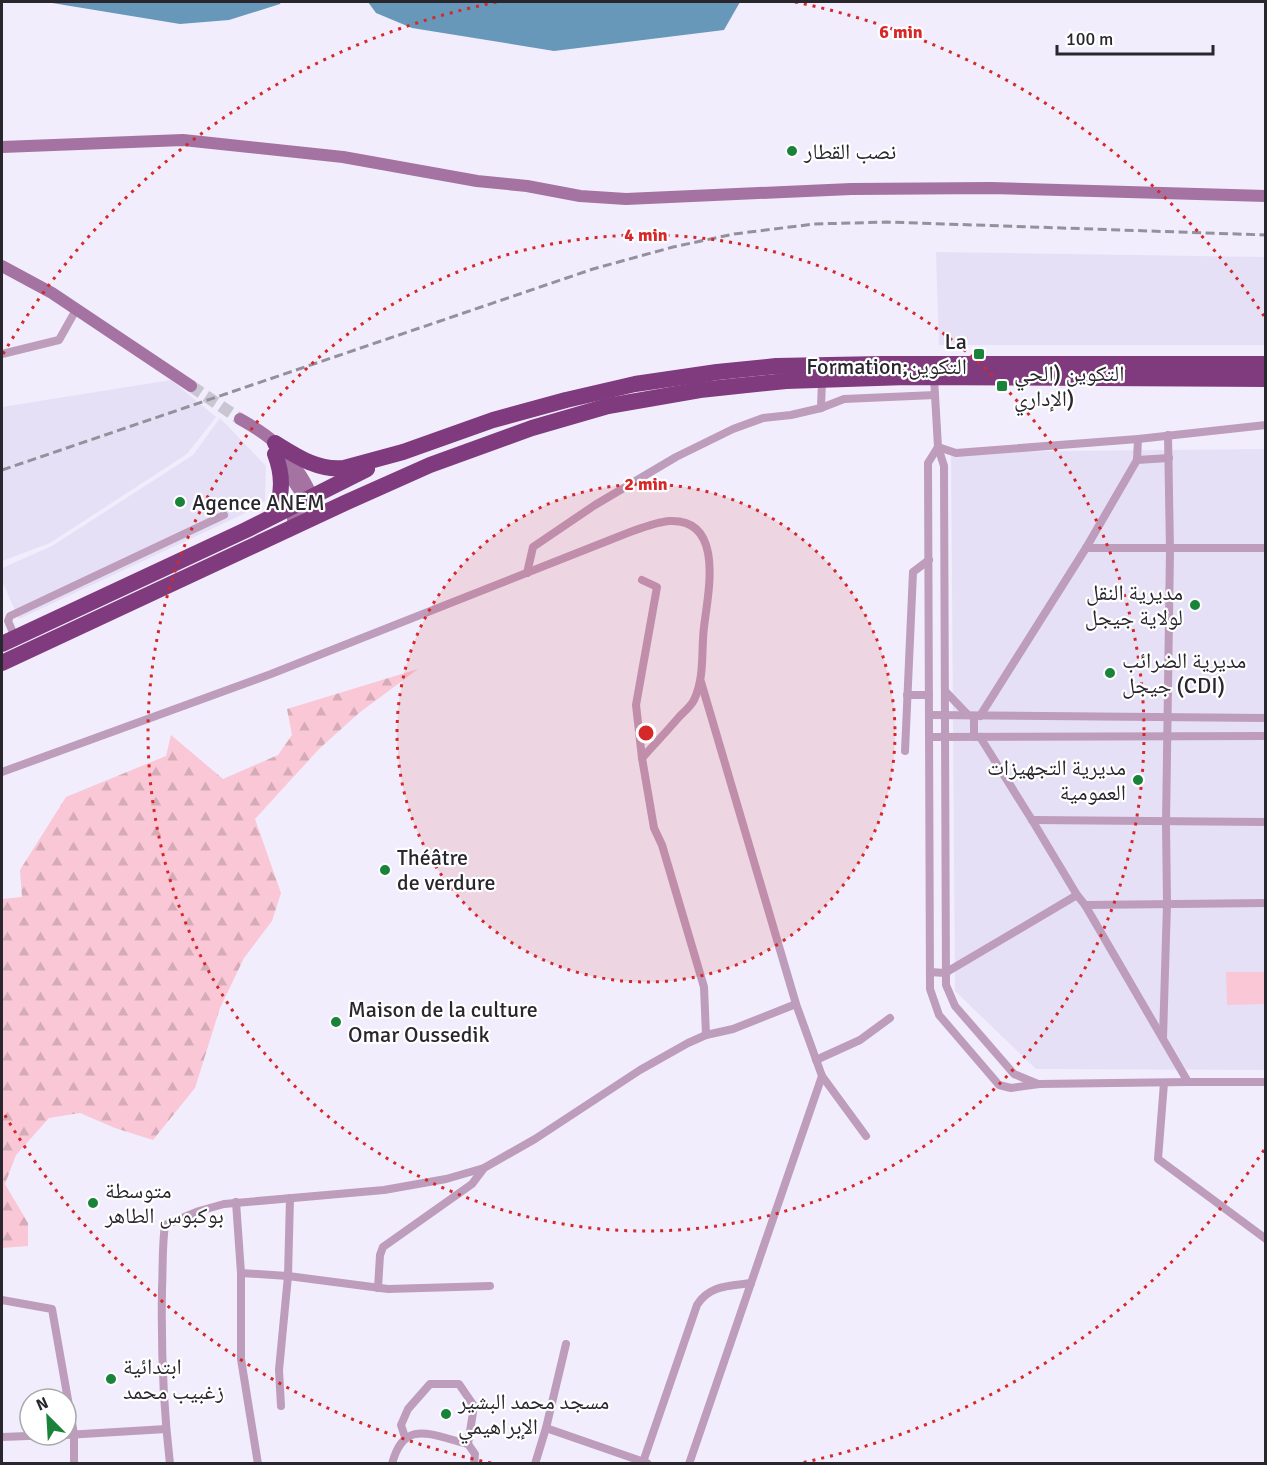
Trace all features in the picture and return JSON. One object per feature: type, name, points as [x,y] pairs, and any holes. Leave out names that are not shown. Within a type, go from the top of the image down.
[{"type":"highway","points":[[275,448],[309,462],[335,468],[350,466],[403,452],[493,420],[624,387],[717,372],[776,366],[927,363],[1266,364]]},
{"type":"highway","points":[[8,640],[272,516],[440,462],[532,428],[608,406],[700,390],[786,381],[907,377],[935,386],[1266,379]]},
{"type":"highway","points":[[272,516],[280,498],[281,485],[281,472],[275,448]]},
{"type":"highway","points":[[2,663],[188,576],[403,452]]},
{"type":"street","points":[[2,147],[183,140],[343,157],[477,181],[526,186],[580,196],[626,199],[851,189],[980,188],[1266,195]]},
{"type":"street","points":[[2,266],[77,308],[191,386]]},
{"type":"street","points":[[2,354],[59,340],[77,308]]},
{"type":"street","points":[[2,346],[13,351]]},
{"type":"street","points":[[907,377],[908,396]]},
{"type":"street","points":[[821,408],[822,380]]},
{"type":"street","points":[[527,573],[533,547],[595,505],[676,457],[749,422],[821,408],[844,399],[908,396],[935,386],[938,447],[944,466],[946,985],[955,1006],[1014,1074],[1039,1084]]},
{"type":"street","points":[[938,447],[956,453],[1138,439],[1266,425]]},
{"type":"street","points":[[1163,1038],[1167,904],[1166,716],[1170,549],[1168,435]]},
{"type":"street","points":[[974,716],[1086,548],[1137,460],[1138,439]]},
{"type":"street","points":[[938,447],[928,462],[930,989],[939,1015],[999,1085],[1011,1088],[1039,1084],[1266,1082]]},
{"type":"street","points":[[275,448],[314,503]]},
{"type":"street","points":[[1137,460],[1169,458]]},
{"type":"street","points":[[8,640],[10,616],[224,515]]},
{"type":"street","points":[[2,772],[271,674],[625,534],[661,522],[680,522],[696,529],[703,538],[708,554],[709,570],[700,681],[693,701],[642,758]]},
{"type":"street","points":[[1086,548],[1266,548]]},
{"type":"street","points":[[905,751],[913,572],[929,560]]},
{"type":"street","points":[[642,580],[657,587],[636,705],[642,758],[654,828],[662,845],[704,987],[706,1035]]},
{"type":"street","points":[[700,681],[796,1004],[816,1060],[822,1076],[866,1136]]},
{"type":"street","points":[[946,692],[974,716],[977,737],[1032,820],[1077,895],[1085,904],[1188,1082]]},
{"type":"street","points":[[907,695],[929,695]]},
{"type":"street","points":[[929,715],[1266,718]]},
{"type":"street","points":[[929,737],[1266,736]]},
{"type":"street","points":[[1032,820],[1166,823],[1266,822]]},
{"type":"street","points":[[930,972],[945,973],[1077,895]]},
{"type":"street","points":[[1085,904],[1266,903]]},
{"type":"street","points":[[170,1464],[161,1337],[165,1225],[206,1208],[236,1202],[384,1190],[446,1179],[484,1168],[535,1139],[640,1070],[706,1035],[733,1029],[796,1004]]},
{"type":"street","points":[[816,1060],[860,1040],[890,1018]]},
{"type":"street","points":[[688,1464],[822,1076]]},
{"type":"street","points":[[1164,1083],[1158,1159],[1266,1239]]},
{"type":"street","points":[[378,1288],[380,1255],[383,1247],[472,1184],[484,1168]]},
{"type":"street","points":[[281,1406],[279,1370],[288,1276],[290,1198]]},
{"type":"street","points":[[236,1202],[241,1273],[241,1359],[258,1464]]},
{"type":"street","points":[[241,1273],[288,1276],[378,1288],[490,1286]]},
{"type":"street","points":[[546,1428],[646,1463],[697,1305],[703,1295],[714,1288],[751,1282]]},
{"type":"street","points":[[2,1300],[52,1309],[63,1387]]},
{"type":"street","points":[[535,1464],[566,1344]]},
{"type":"street","points":[[405,1437],[401,1425],[408,1408],[430,1383],[459,1384],[474,1406],[468,1444]]},
{"type":"street","points":[[401,1425],[417,1432],[468,1444],[475,1454],[474,1464]]},
{"type":"street","points":[[78,1434],[166,1429]]},
{"type":"street","points":[[392,1464],[397,1448],[405,1437],[417,1432]]},
{"type":"street","points":[[2,1437],[18,1436]]},
{"type":"street","points":[[72,1447],[74,1464]]},
{"type":"street","points":[[615,1464],[618,1453]]},
{"type":"shaded area","points":[[936,252],[1265,257],[1265,345],[939,345]]},
{"type":"shaded area","points":[[171,380],[216,417],[187,454],[50,543],[2,561],[2,407]]},
{"type":"shaded area","points":[[220,418],[266,466],[265,501],[252,510],[19,619],[2,581],[2,568],[52,546],[193,455]]},
{"type":"shaded area","points":[[1265,449],[1265,1070],[1036,1069],[955,991],[951,452]]},
{"type":"green space","points":[[418,669],[359,713],[319,749],[255,819],[281,893],[272,921],[244,958],[220,1008],[195,1088],[153,1140],[115,1128],[80,1113],[49,1118],[16,1155],[5,1184],[28,1223],[28,1246],[2,1248],[2,899],[22,897],[20,870],[66,797],[166,756],[171,735],[223,779],[278,755],[292,735],[287,709]]},
{"type":"green space","points":[[1226,972],[1265,972],[1265,1004],[1227,1005]]},
{"type":"water","points":[[46,2],[281,2],[229,20],[180,24]]},
{"type":"water","points":[[368,2],[740,2],[724,30],[554,51],[412,28],[376,13]]},
{"type":"tunnel","points":[[191,386],[240,419]]},
{"type":"railway","points":[[2,470],[593,269],[673,247],[734,234],[814,224],[887,222],[1266,235]]},
{"type":"place","name":"نصب القطار","points":[[792,151]]},
{"type":"place","name":"La Formation;التكوين","points":[[979,354]]},
{"type":"place","name":"التكوين (الحي الإداري)","points":[[1002,386]]},
{"type":"place","name":"Agence ANEM","points":[[180,502]]},
{"type":"place","name":"مديرية النقل لولاية جيجل","points":[[1195,605]]},
{"type":"place","name":"مديرية الضرائب جيجل (CDI)","points":[[1110,673]]},
{"type":"place","name":"مديرية التجهيزات العمومية","points":[[1138,780]]},
{"type":"place","name":"Théâtre de verdure","points":[[385,870]]},
{"type":"place","name":"Maison de la culture Omar Oussedik","points":[[336,1022]]},
{"type":"place","name":"متوسطة بوكبوس الطاهر","points":[[93,1203]]},
{"type":"place","name":"ابتدائية زغبيب محمد","points":[[111,1379]]},
{"type":"place","name":"مسجد محمد البشير الإبراهيمي","points":[[446,1414]]}]
